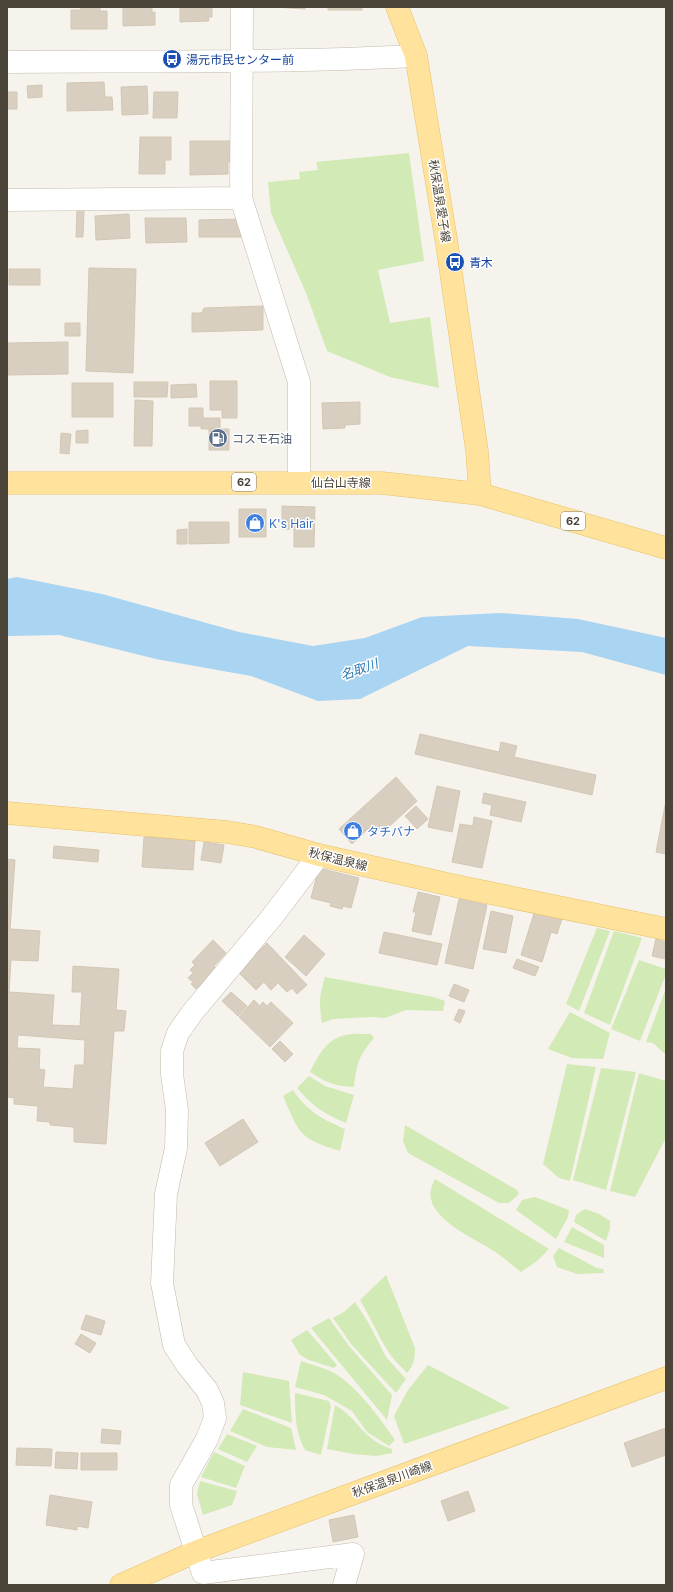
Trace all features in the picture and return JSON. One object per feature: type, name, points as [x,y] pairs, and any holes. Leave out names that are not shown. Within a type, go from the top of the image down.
[{"type":"main road","name":"秋保温泉愛子線","points":[[397,7],[416,56],[447,246],[476,451],[480,494]]},
{"type":"main road","name":"仙台山寺線","points":[[7,483],[382,483],[480,494],[666,548]]},
{"type":"main road","name":"秋保温泉線","points":[[7,813],[227,832],[256,837],[320,855],[456,886],[666,929]]},
{"type":"main road","name":"秋保温泉川崎線","points":[[121,1585],[195,1552],[666,1378]]},
{"type":"street","points":[[242,7],[241,198],[299,382],[299,482]]},
{"type":"street","points":[[7,62],[242,61],[416,56]]},
{"type":"street","points":[[7,200],[241,198]]},
{"type":"street","points":[[320,855],[272,917],[192,1013],[178,1033],[172,1051],[172,1074],[177,1110],[176,1148],[166,1194],[162,1283],[174,1345],[187,1365],[207,1390],[213,1403],[215,1418],[207,1439],[181,1485],[181,1505],[203,1573],[225,1572],[353,1554],[344,1585]]},
{"type":"green space","points":[[409,153],[424,261],[378,270],[390,323],[430,317],[439,388],[390,377],[327,351],[306,293],[271,213],[268,182],[300,179],[299,172],[318,170],[316,162]]},
{"type":"green space","points":[[597,928],[610,931],[579,1011],[566,1004]]},
{"type":"green space","points":[[614,931],[642,938],[610,1025],[584,1013]]},
{"type":"green space","points":[[639,960],[666,969],[666,974],[640,1041],[611,1029]]},
{"type":"green space","points":[[325,977],[434,997],[445,1001],[443,1011],[406,1010],[385,1018],[371,1017],[333,1019],[322,1023],[320,1000]]},
{"type":"green space","points":[[666,988],[666,1055],[653,1043],[646,1042]]},
{"type":"green space","points":[[570,1012],[610,1033],[603,1059],[572,1058],[548,1049]]},
{"type":"green space","points":[[349,1034],[371,1034],[374,1038],[361,1056],[356,1072],[354,1087],[341,1086],[331,1083],[310,1072],[320,1054],[333,1040]]},
{"type":"green space","points":[[567,1064],[596,1067],[570,1181],[559,1178],[543,1164]]},
{"type":"green space","points":[[601,1068],[636,1072],[606,1190],[573,1180]]},
{"type":"green space","points":[[639,1073],[666,1081],[666,1138],[635,1197],[610,1191]]},
{"type":"green space","points":[[309,1076],[325,1086],[354,1095],[346,1123],[319,1109],[297,1088]]},
{"type":"green space","points":[[293,1090],[304,1104],[316,1114],[345,1129],[340,1151],[326,1147],[308,1138],[302,1133],[293,1119],[283,1096]]},
{"type":"green space","points":[[405,1125],[517,1190],[519,1194],[509,1203],[499,1203],[408,1153],[403,1141]]},
{"type":"green space","points":[[435,1179],[549,1249],[537,1261],[521,1272],[497,1253],[459,1230],[441,1216],[434,1208],[430,1196]]},
{"type":"green space","points":[[535,1197],[569,1210],[568,1217],[556,1239],[516,1210],[522,1200]]},
{"type":"green space","points":[[585,1209],[599,1214],[610,1221],[610,1228],[606,1241],[574,1222],[576,1215]]},
{"type":"green space","points":[[572,1227],[604,1245],[604,1258],[564,1242]]},
{"type":"green space","points":[[559,1248],[597,1268],[603,1269],[604,1273],[577,1274],[557,1267],[553,1256]]},
{"type":"green space","points":[[386,1275],[415,1348],[414,1361],[407,1373],[387,1350],[360,1300]]},
{"type":"green space","points":[[355,1302],[368,1322],[386,1357],[406,1379],[396,1393],[351,1344],[333,1318],[344,1312]]},
{"type":"green space","points":[[329,1318],[349,1346],[392,1395],[387,1420],[311,1328]]},
{"type":"green space","points":[[307,1330],[337,1365],[334,1368],[309,1360],[300,1355],[291,1340]]},
{"type":"green space","points":[[301,1361],[330,1371],[348,1383],[366,1401],[395,1440],[389,1446],[367,1432],[352,1411],[324,1395],[295,1387]]},
{"type":"green space","points":[[428,1365],[510,1408],[404,1444],[394,1416],[408,1390]]},
{"type":"green space","points":[[243,1372],[289,1381],[292,1423],[240,1405]]},
{"type":"green space","points":[[295,1393],[329,1401],[331,1407],[321,1455],[305,1450],[299,1436],[296,1422]]},
{"type":"green space","points":[[335,1405],[350,1416],[375,1441],[392,1449],[392,1453],[377,1456],[353,1454],[327,1449]]},
{"type":"green space","points":[[243,1409],[291,1428],[296,1450],[267,1447],[230,1431]]},
{"type":"green space","points":[[227,1434],[257,1446],[247,1462],[218,1449]]},
{"type":"green space","points":[[214,1452],[245,1466],[236,1488],[201,1477]]},
{"type":"green space","points":[[200,1481],[237,1491],[232,1505],[203,1515],[197,1494]]},
{"type":"water","name":"名取川","points":[[17,577],[102,594],[239,632],[313,646],[365,638],[422,617],[500,613],[578,619],[666,638],[666,675],[582,652],[468,646],[360,699],[318,701],[251,676],[156,659],[59,635],[7,636],[7,579]]},
{"type":"building","points":[[81,7],[100,7],[100,11],[107,11],[107,29],[71,29],[71,10],[81,10]]},
{"type":"building","points":[[123,7],[152,7],[152,13],[155,12],[155,25],[123,26]]},
{"type":"building","points":[[180,7],[212,7],[212,17],[208,17],[209,21],[180,22]]},
{"type":"building","points":[[275,7],[305,7],[305,9]]},
{"type":"building","points":[[328,7],[362,7],[362,10],[328,10]]},
{"type":"building","points":[[104,82],[105,97],[112,97],[113,110],[67,111],[67,83]]},
{"type":"building","points":[[42,85],[42,97],[28,98],[27,86]]},
{"type":"building","points":[[147,86],[148,114],[122,115],[121,87]]},
{"type":"building","points":[[7,92],[17,92],[17,109],[7,109]]},
{"type":"building","points":[[154,92],[178,92],[177,118],[153,118]]},
{"type":"building","points":[[140,137],[171,137],[171,160],[165,160],[165,174],[139,174]]},
{"type":"building","points":[[190,141],[233,141],[233,162],[228,162],[228,174],[190,175]]},
{"type":"building","points":[[77,210],[84,210],[83,237],[76,237]]},
{"type":"building","points":[[129,214],[130,238],[96,240],[95,216]]},
{"type":"building","points":[[145,218],[186,218],[187,242],[146,243]]},
{"type":"building","points":[[243,219],[243,237],[199,237],[199,220]]},
{"type":"building","points":[[89,268],[136,269],[133,373],[86,371]]},
{"type":"building","points":[[9,269],[40,269],[40,285],[9,285]]},
{"type":"building","points":[[263,306],[263,330],[192,332],[192,313],[202,313],[204,308]]},
{"type":"building","points":[[65,323],[80,323],[80,336],[65,336]]},
{"type":"building","points":[[68,342],[68,374],[8,375],[7,343]]},
{"type":"building","points":[[210,381],[237,381],[237,418],[222,418],[222,410],[210,410]]},
{"type":"building","points":[[134,382],[168,382],[167,397],[134,397]]},
{"type":"building","points":[[72,383],[113,383],[113,417],[72,417]]},
{"type":"building","points":[[196,384],[197,397],[171,398],[171,385]]},
{"type":"building","points":[[135,400],[153,401],[152,446],[134,446]]},
{"type":"building","points":[[360,402],[360,424],[345,425],[345,428],[323,429],[322,403]]},
{"type":"building","points":[[189,408],[203,408],[203,418],[220,418],[220,429],[201,429],[201,426],[189,426]]},
{"type":"building","points":[[209,429],[229,429],[229,450],[209,450]]},
{"type":"building","points":[[88,430],[88,443],[76,443],[76,431]]},
{"type":"building","points":[[61,433],[71,434],[69,454],[60,453]]},
{"type":"building","points":[[282,506],[315,507],[314,547],[294,547],[294,529],[282,529]]},
{"type":"building","points":[[239,509],[266,509],[266,537],[239,537]]},
{"type":"building","points":[[189,522],[229,522],[229,543],[189,544]]},
{"type":"building","points":[[187,529],[187,544],[177,544],[177,530]]},
{"type":"building","points":[[420,734],[499,752],[501,742],[517,746],[514,757],[596,775],[592,795],[415,754]]},
{"type":"building","points":[[396,777],[417,801],[383,832],[380,828],[374,833],[369,828],[352,844],[339,829]]},
{"type":"building","points":[[437,786],[460,791],[452,832],[428,827]]},
{"type":"building","points":[[484,793],[526,802],[521,822],[490,815],[492,805],[482,803]]},
{"type":"building","points":[[666,801],[666,854],[656,852]]},
{"type":"building","points":[[416,806],[428,819],[417,829],[405,816]]},
{"type":"building","points":[[474,817],[492,821],[482,868],[452,862],[460,824],[473,826]]},
{"type":"building","points":[[144,837],[195,840],[193,870],[142,867]]},
{"type":"building","points":[[204,842],[224,845],[221,863],[201,860]]},
{"type":"building","points":[[54,846],[99,850],[98,862],[53,858]]},
{"type":"building","points":[[7,859],[15,860],[10,929],[40,931],[38,961],[11,960],[9,992],[54,995],[52,1025],[80,1026],[82,992],[72,992],[73,966],[119,969],[116,1010],[126,1011],[124,1031],[114,1031],[106,1144],[74,1142],[74,1127],[50,1125],[50,1122],[37,1121],[38,1106],[14,1104],[14,1098],[7,1097],[7,1068],[9,1053],[7,1053]],"holes":[[[18,1035],[85,1040],[84,1065],[75,1065],[73,1089],[43,1087],[45,1070],[39,1069],[40,1049],[17,1048]]]},
{"type":"building","points":[[319,868],[359,878],[351,908],[343,906],[342,909],[330,906],[331,903],[311,898]]},
{"type":"building","points":[[418,892],[440,897],[431,935],[412,931],[416,912],[413,912]]},
{"type":"building","points":[[459,899],[487,905],[473,969],[445,963]]},
{"type":"building","points":[[535,910],[562,919],[557,934],[551,932],[542,962],[521,955]]},
{"type":"building","points":[[491,911],[513,916],[506,953],[483,949]]},
{"type":"building","points":[[384,932],[442,944],[437,965],[379,953]]},
{"type":"building","points":[[304,935],[325,954],[306,976],[285,957]]},
{"type":"building","points":[[656,939],[666,942],[666,959],[652,956]]},
{"type":"building","points":[[213,940],[226,953],[214,966],[218,970],[202,988],[199,986],[196,989],[191,984],[193,982],[188,978],[193,973],[190,970],[195,965],[192,962]]},
{"type":"building","points":[[267,943],[307,985],[297,994],[292,988],[287,992],[278,983],[271,990],[264,982],[256,990],[238,972]]},
{"type":"building","points":[[517,959],[539,967],[535,976],[513,968]]},
{"type":"building","points":[[454,984],[469,990],[464,1002],[449,996]]},
{"type":"building","points":[[231,992],[247,1006],[238,1016],[222,1001]]},
{"type":"building","points":[[254,1000],[260,1006],[263,1002],[267,1006],[271,1002],[293,1023],[270,1047],[239,1017]]},
{"type":"building","points":[[459,1009],[465,1011],[460,1023],[454,1020]]},
{"type":"building","points":[[280,1041],[293,1054],[285,1062],[272,1049]]},
{"type":"building","points":[[243,1119],[258,1142],[220,1166],[205,1143]]},
{"type":"building","points":[[86,1315],[105,1321],[101,1335],[81,1329]]},
{"type":"building","points":[[81,1334],[96,1343],[90,1353],[75,1344]]},
{"type":"building","points":[[666,1428],[666,1455],[632,1467],[624,1443]]},
{"type":"building","points":[[102,1429],[121,1431],[120,1444],[101,1443]]},
{"type":"building","points":[[17,1448],[52,1449],[51,1466],[16,1465]]},
{"type":"building","points":[[56,1452],[78,1453],[77,1469],[55,1468]]},
{"type":"building","points":[[81,1453],[117,1453],[117,1470],[81,1470]]},
{"type":"building","points":[[468,1491],[475,1511],[448,1521],[441,1501]]},
{"type":"building","points":[[50,1495],[92,1502],[88,1528],[77,1526],[77,1530],[46,1525]]},
{"type":"building","points":[[354,1515],[358,1537],[333,1542],[329,1520]]},
{"type":"place","name":"湯元市民センター前","points":[[172,59]]},
{"type":"place","name":"青木","points":[[455,262]]},
{"type":"place","name":"コスモ石油","points":[[218,438]]},
{"type":"place","name":"K's Hair","points":[[255,523]]},
{"type":"place","name":"タチバナ","points":[[353,831]]}]
